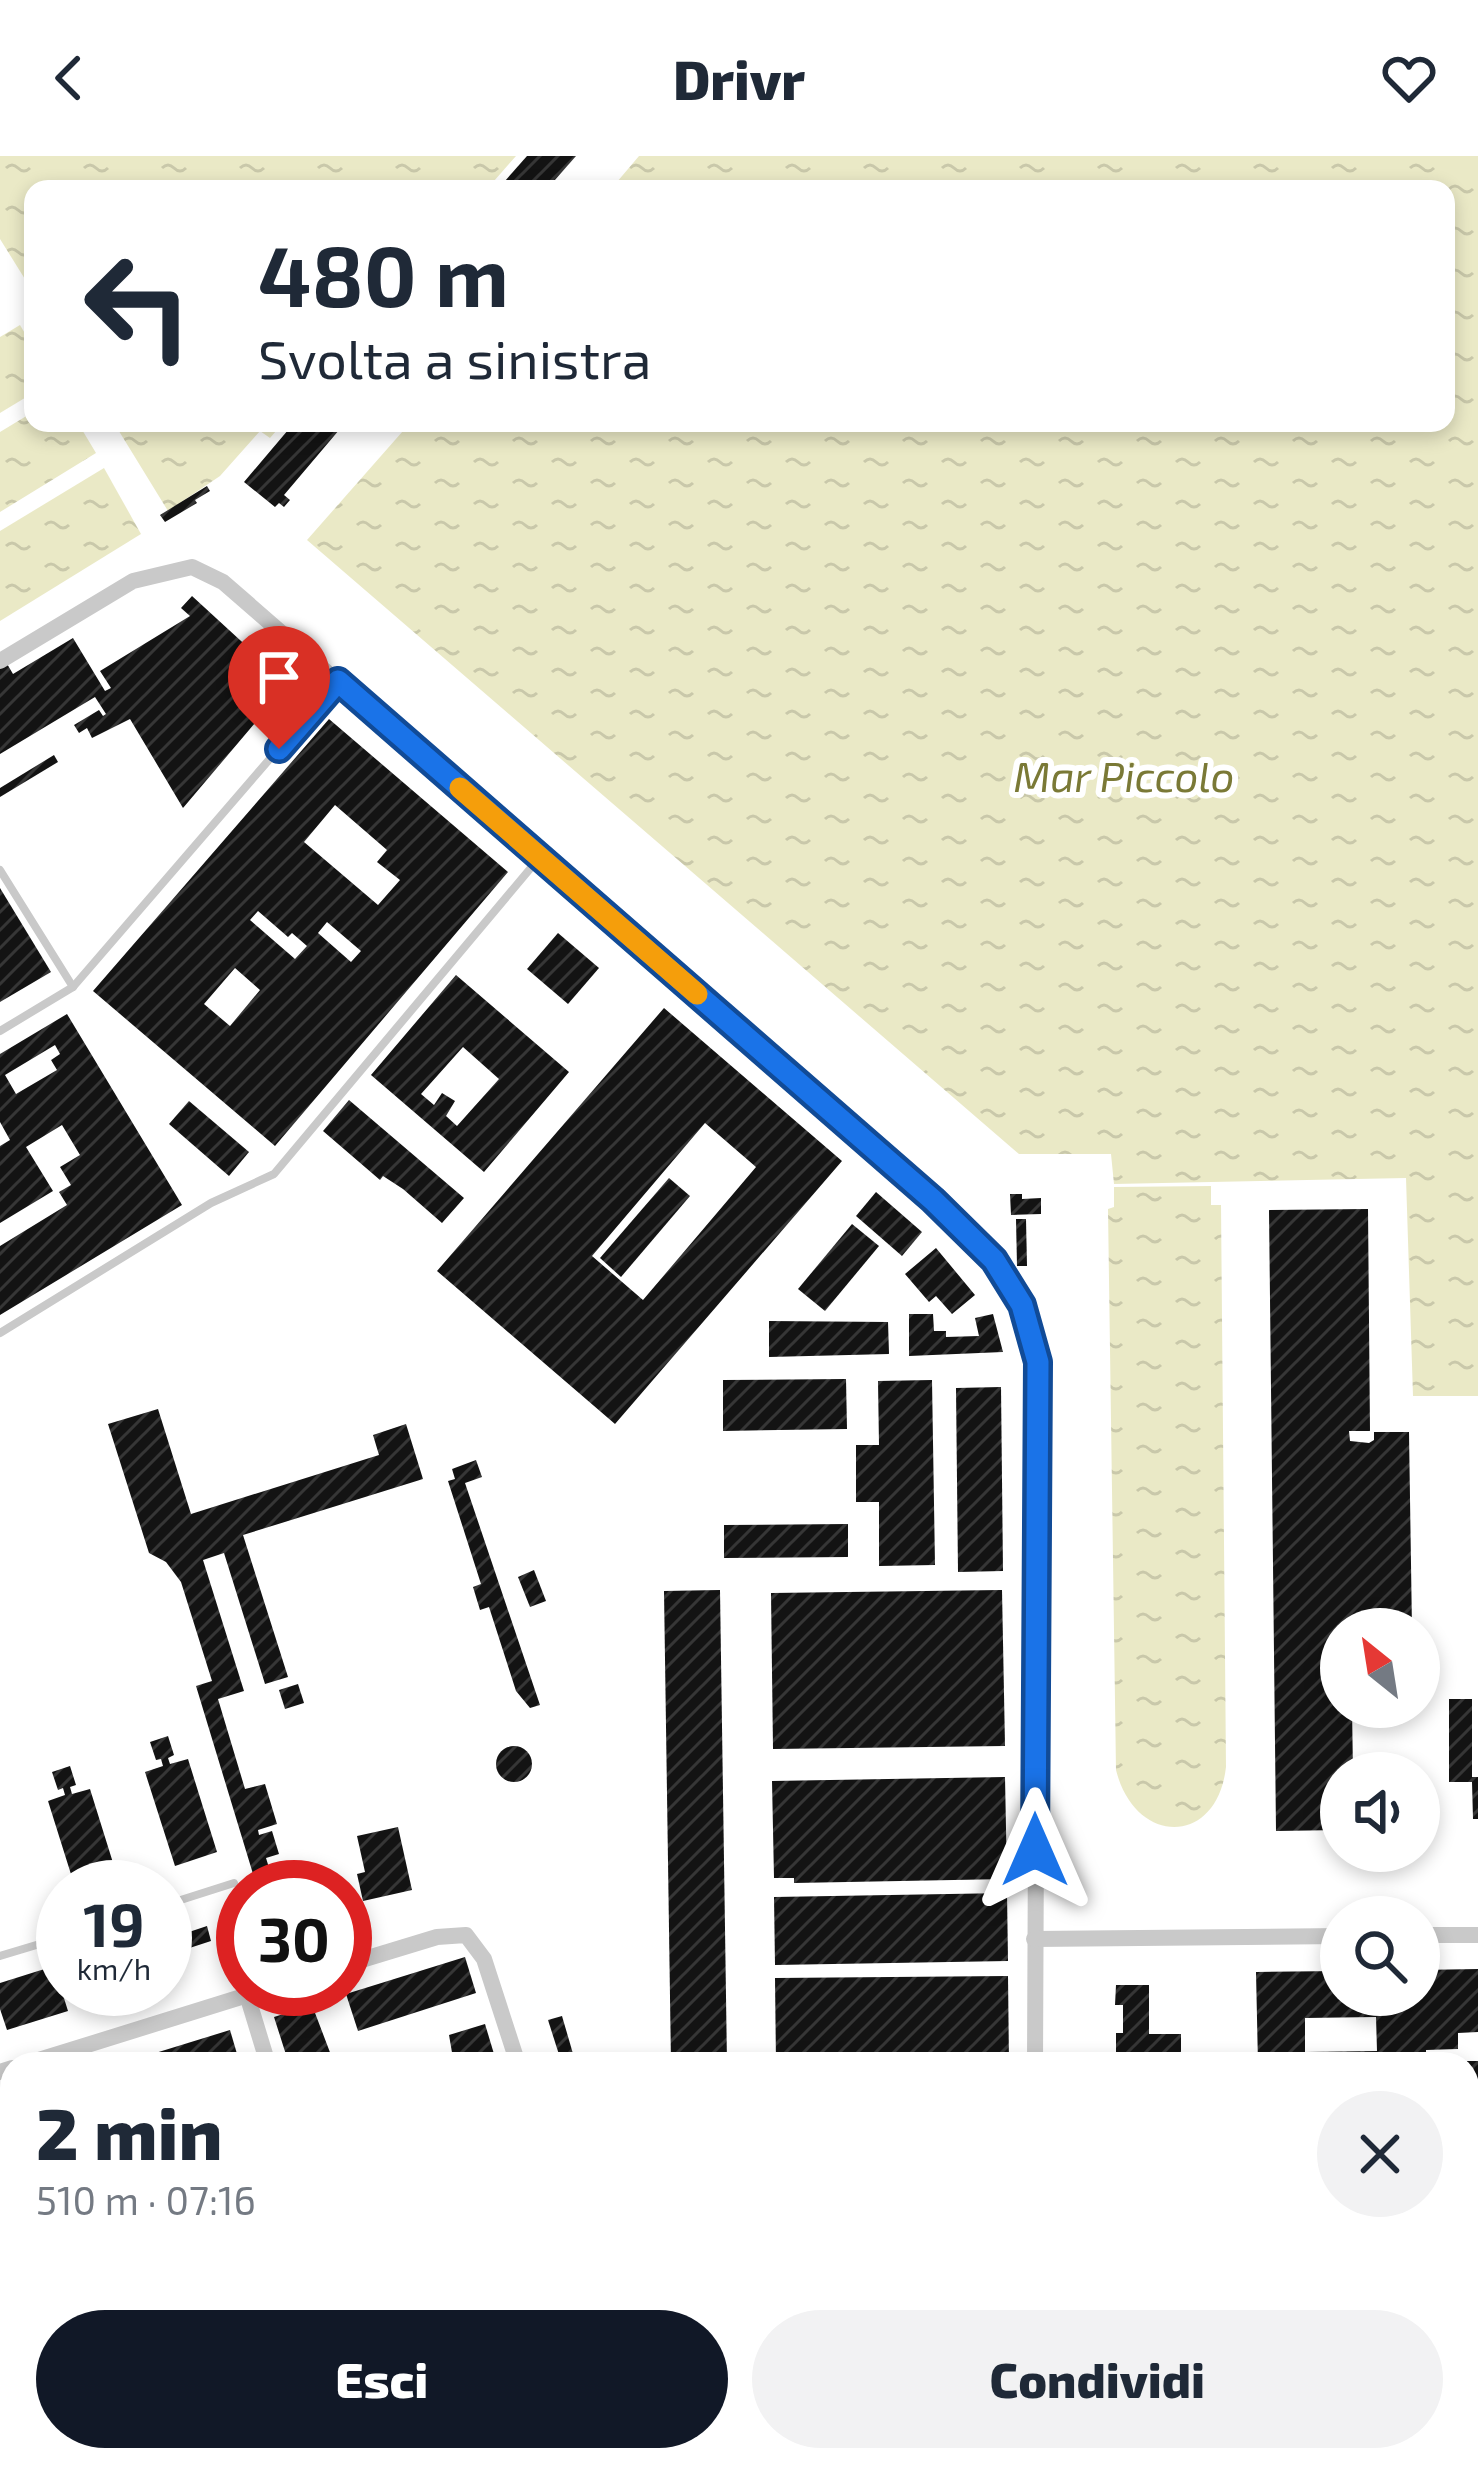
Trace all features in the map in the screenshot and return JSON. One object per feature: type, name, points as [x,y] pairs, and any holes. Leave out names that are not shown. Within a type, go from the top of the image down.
[{"type":"street","points":[[0,662],[133,581],[192,567],[223,582],[933,1200],[994,1260],[1022,1305],[1038,1362],[1035,2052]]},
{"type":"street","points":[[1440,1935],[1478,1934]]},
{"type":"street","points":[[372,1957],[437,1937],[466,1935],[484,1959],[514,2052]]},
{"type":"street","points":[[1034,1939],[1320,1936]]},
{"type":"street","points":[[64,2052],[216,2005]]},
{"type":"street","points":[[253,2016],[264,2052]]},
{"type":"lane","points":[[0,1031],[73,987],[338,681]]},
{"type":"lane","points":[[0,1333],[211,1203],[274,1174],[539,857]]},
{"type":"lane","points":[[0,870],[73,987]]},
{"type":"lane","points":[[0,1956],[36,1945]]},
{"type":"water","points":[[0,156],[516,156],[495,180],[24,180],[24,278],[0,239]]},
{"type":"water","name":"Mar Piccolo","points":[[639,156],[1478,156],[1478,1396],[1413,1396],[1406,1178],[1114,1184],[1111,1154],[1019,1154],[307,540],[402,432],[1455,432],[1455,180],[619,180]]},
{"type":"water","points":[[20,325],[24,332],[24,398],[0,413],[0,337]]},
{"type":"water","points":[[24,417],[24,432],[83,432],[96,453],[0,512],[0,432]]},
{"type":"water","points":[[120,432],[259,432],[220,476],[168,511]]},
{"type":"water","points":[[104,468],[141,534],[0,621],[0,531]]},
{"type":"water","points":[[1211,1186],[1211,1205],[1221,1205],[1226,1767],[1208,1812],[1175,1827],[1157,1824],[1140,1813],[1116,1770],[1108,1209],[1114,1207],[1114,1187]]},
{"type":"building","points":[[527,156],[576,156],[555,180],[506,180]]},
{"type":"building","points":[[286,432],[337,432],[284,495],[290,500],[284,507],[279,503],[275,507],[244,482]]},
{"type":"building","points":[[207,486],[210,491],[197,503],[165,522],[160,515]]},
{"type":"building","points":[[192,596],[288,684],[183,808],[130,719],[92,738],[87,728],[79,733],[74,725],[99,710],[106,714],[95,697],[0,754],[0,666],[6,662],[13,674],[73,638],[105,691],[111,688],[100,671],[190,616],[181,608]]},
{"type":"building","points":[[329,719],[508,872],[275,1146],[93,991]],"holes":[[[335,805],[387,850],[377,862],[400,880],[378,905],[304,842]],[[258,911],[288,937],[292,933],[307,946],[295,959],[250,920]],[[327,922],[361,951],[351,962],[318,933]],[[235,968],[260,990],[230,1026],[204,1004]]]},
{"type":"building","points":[[54,755],[58,762],[0,797],[0,788]]},
{"type":"building","points":[[0,888],[51,972],[0,1002]]},
{"type":"building","points":[[558,933],[599,968],[568,1004],[527,969]]},
{"type":"building","points":[[456,975],[569,1072],[484,1172],[371,1075]],"holes":[[[463,1047],[499,1079],[457,1126],[446,1116],[455,1101],[442,1093],[434,1105],[421,1094]]]},
{"type":"building","points":[[664,1008],[842,1161],[615,1424],[437,1271]],"holes":[[[705,1123],[756,1167],[643,1300],[592,1256]]]},
{"type":"building","points":[[67,1014],[182,1205],[0,1315],[0,1246],[67,1205],[59,1192],[71,1185],[60,1167],[80,1155],[62,1125],[26,1147],[53,1191],[0,1223],[0,1146],[10,1140],[0,1122],[0,1054]],"holes":[[[55,1045],[60,1054],[51,1060],[57,1070],[16,1094],[5,1075]]]},
{"type":"building","points":[[349,1100],[464,1198],[442,1223],[403,1189],[383,1176],[380,1180],[323,1131]]},
{"type":"building","points":[[189,1101],[249,1152],[229,1176],[169,1124]]},
{"type":"building","points":[[669,1178],[690,1196],[621,1277],[600,1258]]},
{"type":"building","points":[[876,1192],[922,1232],[902,1256],[856,1216]]},
{"type":"building","points":[[1010,1194],[1041,1198],[1041,1214],[1011,1215]]},
{"type":"building","points":[[1368,1209],[1370,1431],[1349,1431],[1350,1441],[1369,1443],[1374,1432],[1409,1432],[1412,1608],[1320,1608],[1320,1728],[1352,1728],[1353,1752],[1320,1752],[1320,1830],[1276,1831],[1269,1210]]},
{"type":"building","points":[[1016,1219],[1026,1219],[1027,1266],[1017,1266]]},
{"type":"building","points":[[852,1224],[879,1246],[825,1311],[798,1289]]},
{"type":"building","points":[[936,1248],[975,1295],[952,1314],[936,1296],[929,1302],[905,1274]]},
{"type":"building","points":[[909,1314],[933,1314],[934,1331],[946,1331],[946,1337],[979,1336],[975,1318],[993,1314],[1003,1352],[909,1356]]},
{"type":"building","points":[[769,1321],[888,1322],[889,1354],[769,1357]]},
{"type":"building","points":[[846,1379],[847,1429],[723,1431],[723,1380]]},
{"type":"building","points":[[932,1380],[935,1565],[879,1566],[879,1502],[856,1502],[856,1445],[879,1445],[878,1381]]},
{"type":"building","points":[[1001,1387],[1003,1571],[958,1572],[956,1388]]},
{"type":"building","points":[[158,1409],[191,1514],[379,1455],[373,1435],[406,1424],[423,1479],[243,1535],[288,1677],[265,1684],[224,1553],[203,1560],[244,1691],[218,1699],[245,1789],[265,1784],[277,1824],[258,1830],[259,1835],[272,1831],[279,1854],[267,1860],[249,1860],[196,1686],[212,1681],[181,1582],[166,1562],[149,1553],[108,1424]]},
{"type":"building","points":[[476,1460],[482,1477],[465,1483],[540,1705],[530,1708],[516,1691],[489,1607],[480,1610],[473,1587],[481,1584],[448,1481],[455,1479],[452,1469]]},
{"type":"building","points":[[848,1524],[848,1557],[724,1558],[724,1525]]},
{"type":"building","points":[[534,1570],[546,1601],[530,1607],[518,1577]]},
{"type":"building","points":[[720,1590],[727,2052],[671,2052],[664,1591]]},
{"type":"building","points":[[1002,1590],[1005,1746],[773,1749],[771,1593]]},
{"type":"building","points":[[298,1684],[304,1703],[285,1709],[279,1690]]},
{"type":"building","points":[[1449,1699],[1472,1699],[1472,1777],[1478,1777],[1478,1819],[1473,1819],[1472,1782],[1449,1782]]},
{"type":"building","points":[[168,1736],[174,1755],[168,1758],[170,1764],[188,1759],[217,1852],[192,1860],[173,1860],[145,1772],[163,1766],[150,1742]]},
{"type":"building","points":[[514,1746],[526,1752],[532,1764],[526,1776],[514,1782],[502,1776],[496,1764],[502,1752]]},
{"type":"building","points":[[70,1766],[76,1785],[70,1787],[72,1794],[90,1789],[112,1860],[67,1860],[48,1801],[65,1795],[63,1788],[58,1790],[52,1772]]},
{"type":"building","points":[[1005,1777],[1007,1879],[794,1883],[794,1878],[774,1878],[772,1781]]},
{"type":"building","points":[[398,1827],[412,1890],[372,1899],[372,1860],[362,1860],[357,1836]]},
{"type":"building","points":[[1007,1893],[1008,1961],[775,1965],[774,1897]]},
{"type":"building","points":[[207,1926],[211,1941],[192,1947],[192,1931]]},
{"type":"building","points":[[465,1957],[476,1993],[358,2031],[353,2016],[372,2016],[372,1986]]},
{"type":"building","points":[[1478,1969],[1478,2032],[1458,2033],[1458,2049],[1426,2052],[1305,2052],[1258,2052],[1256,1972],[1320,1971],[1320,2016],[1440,2016],[1440,1970]],"holes":[[[1376,2017],[1377,2051],[1305,2052],[1305,2018]]]},
{"type":"building","points":[[36,1972],[36,2016],[52,2016],[7,2030],[0,2009],[0,1983]]},
{"type":"building","points":[[1008,1976],[1009,2052],[776,2052],[775,1978]]},
{"type":"building","points":[[1116,1985],[1149,1985],[1149,2034],[1181,2034],[1181,2052],[1116,2052],[1116,2033],[1123,2033],[1123,2005],[1115,2005]]},
{"type":"building","points":[[316,2016],[330,2052],[285,2052],[274,2017]]},
{"type":"building","points":[[562,2016],[572,2052],[558,2052],[548,2020]]},
{"type":"building","points":[[485,2024],[493,2052],[452,2052],[449,2035]]},
{"type":"building","points":[[230,2030],[236,2052],[159,2052]]},
{"type":"slow traffic","points":[[460,788],[697,994]]},
{"type":"route","points":[[279,749],[338,681],[933,1200],[994,1260],[1022,1305],[1038,1362],[1035,1850]]}]
